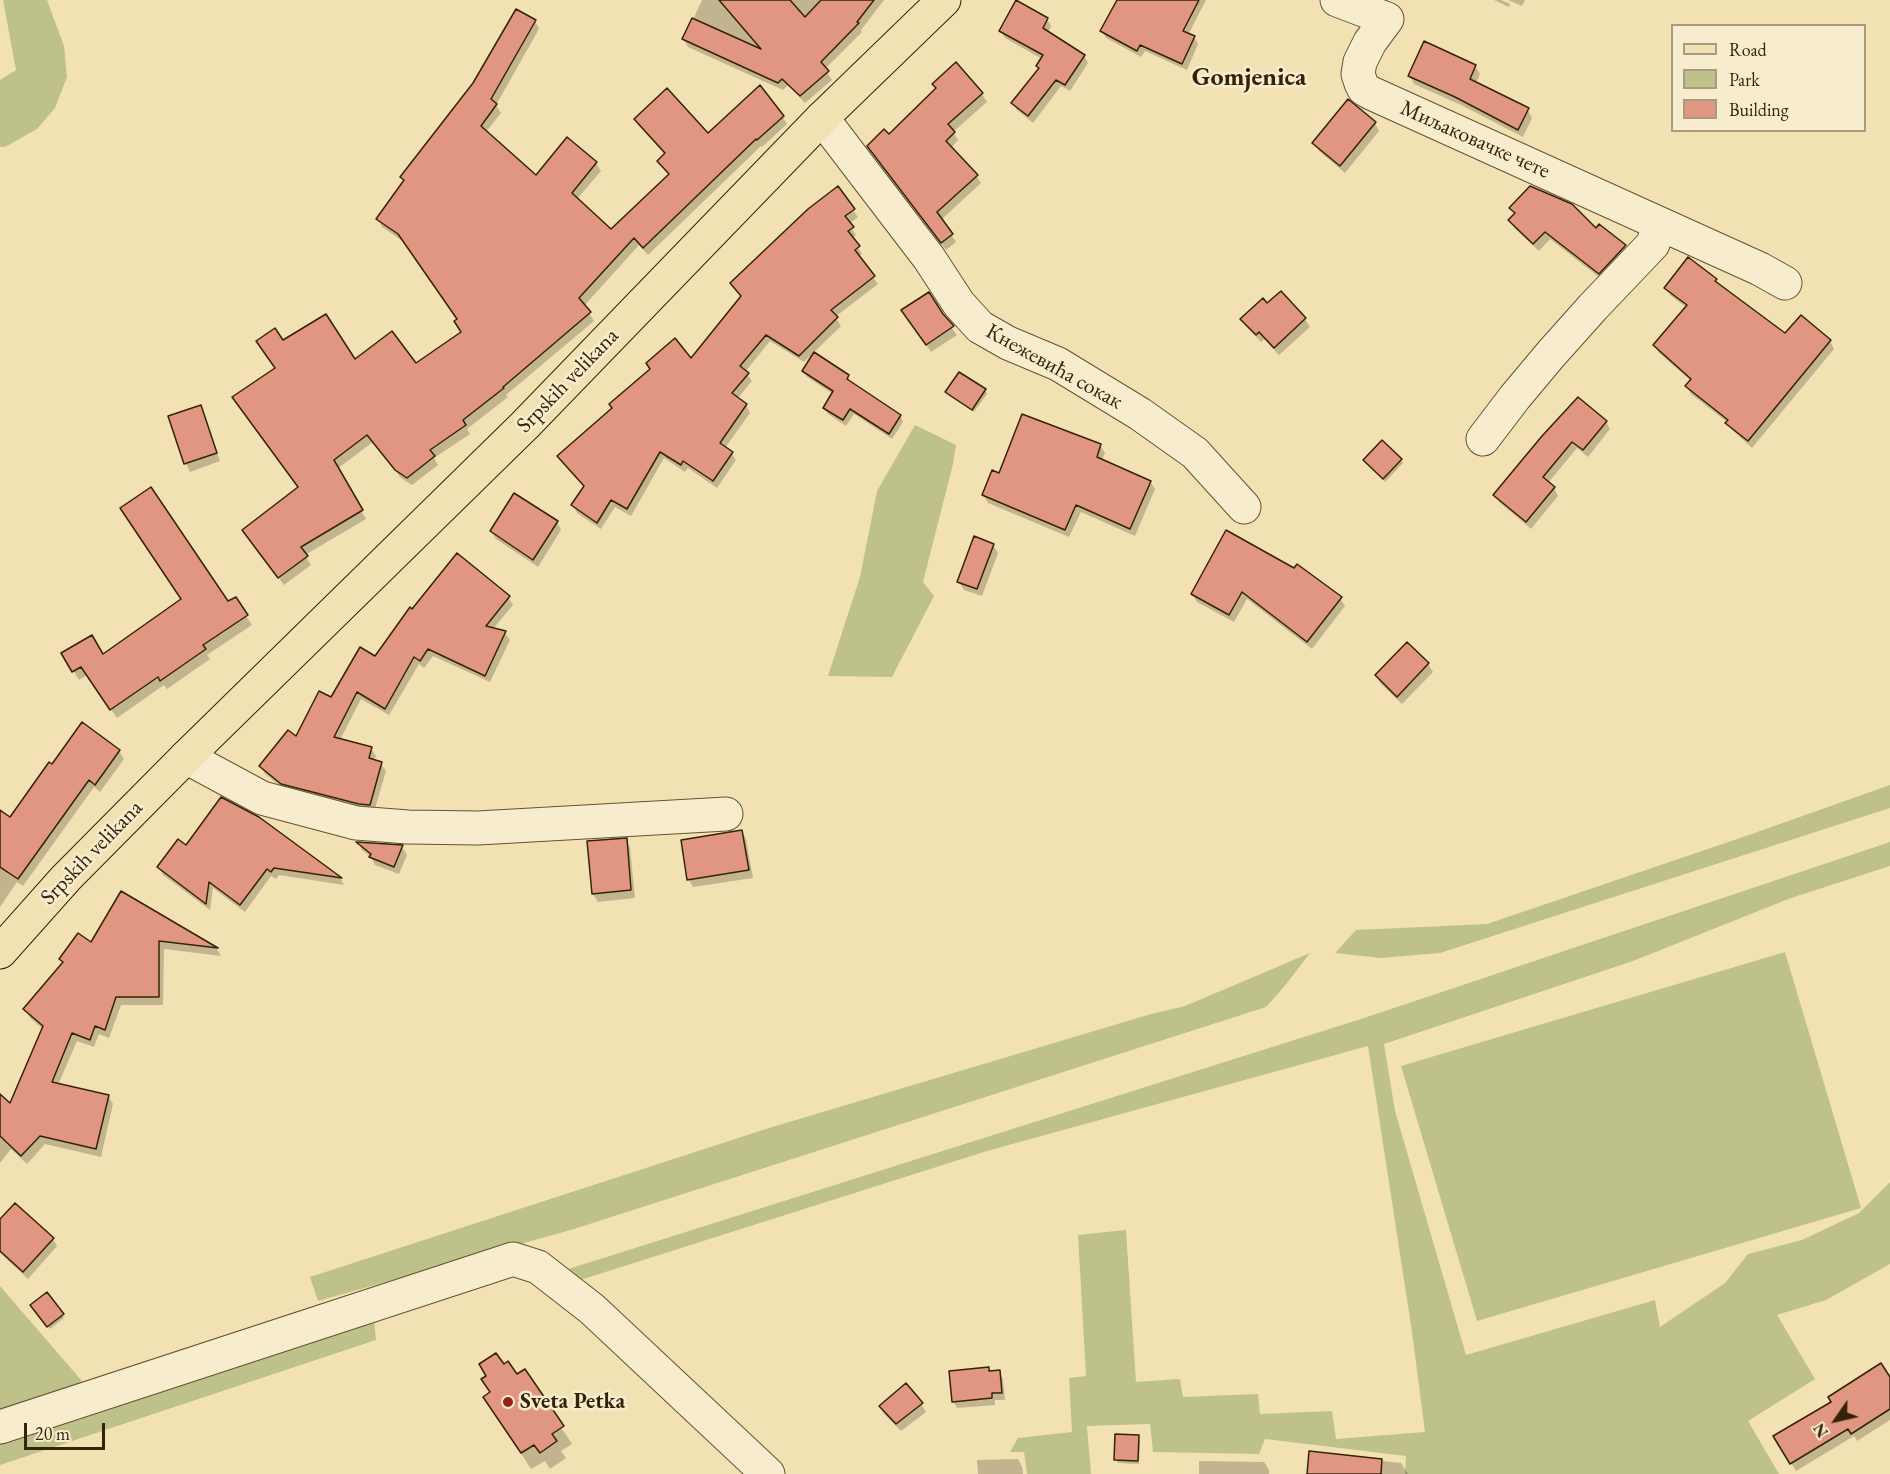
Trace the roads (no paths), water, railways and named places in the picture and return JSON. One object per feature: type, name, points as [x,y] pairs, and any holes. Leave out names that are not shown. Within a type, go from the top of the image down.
[{"type":"main road","name":"Srpskih velikana","points":[[0,952],[66,878],[186,757],[525,425],[822,118],[944,0]]},
{"type":"street","name":"Миљаковачке чете","points":[[1337,0],[1394,9],[1370,42],[1360,62],[1358,74],[1364,88],[1398,106],[1760,269],[1785,283]]},
{"type":"street","name":"Кнежевића сокак","points":[[822,118],[923,250],[959,304],[980,327],[1008,343],[1058,364],[1140,414],[1195,453],[1244,507]]},
{"type":"street","points":[[1483,439],[1551,354],[1653,244],[1659,224]]},
{"type":"street","points":[[186,757],[262,798],[356,823],[408,827],[478,828],[726,814]]},
{"type":"street","points":[[0,1427],[513,1259],[538,1267],[592,1309],[768,1474]]},
{"type":"place","name":"Sveta Petka","points":[[508,1402]]},
{"type":"district","name":"Gomjenica","points":[[1249,78]]}]
